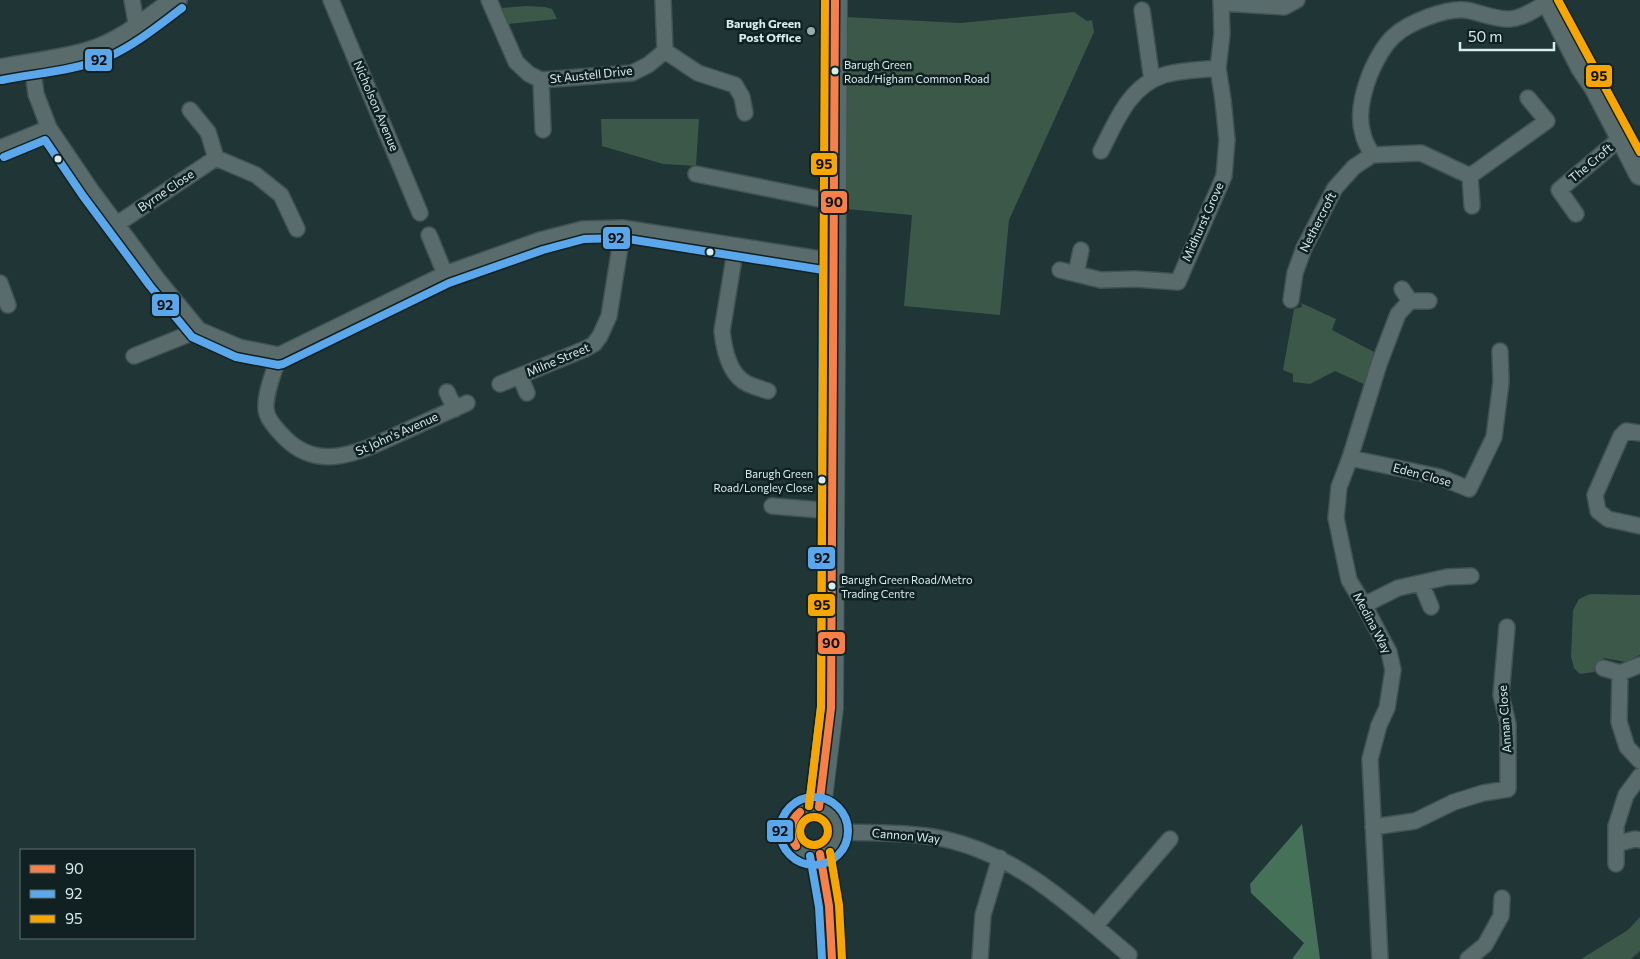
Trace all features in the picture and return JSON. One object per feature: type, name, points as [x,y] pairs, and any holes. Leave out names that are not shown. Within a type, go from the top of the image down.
[{"type":"main road","points":[[819,807],[831,708],[835,0]]},
{"type":"main road","points":[[819,807],[832,815],[836,821],[838,832],[832,848],[820,854],[805,854],[793,844],[790,836],[792,822],[800,811],[819,807]]},
{"type":"main road","points":[[820,854],[827,880],[830,905],[832,959]]},
{"type":"street","points":[[132,0],[137,28]]},
{"type":"street","points":[[0,70],[92,52],[118,40],[176,0]]},
{"type":"street","name":"Nicholson Avenue","points":[[331,0],[420,213]]},
{"type":"street","name":"St Austell Drive","points":[[489,0],[516,62],[529,74],[541,80],[632,73],[648,65],[665,51]]},
{"type":"street","points":[[663,0],[665,51],[698,73],[735,85],[742,97],[744,113]]},
{"type":"street","points":[[1221,1],[1284,7],[1297,0]]},
{"type":"street","name":"Midhurst Grove","points":[[1060,270],[1101,280],[1136,279],[1178,282],[1196,236],[1224,176],[1227,140],[1224,100],[1218,68],[1222,34],[1221,1]]},
{"type":"street","points":[[1470,176],[1420,152],[1395,152],[1372,155],[1363,135],[1360,116],[1367,82],[1377,57],[1395,35],[1416,22],[1447,11],[1465,10],[1511,19],[1522,16],[1548,1],[1640,174]]},
{"type":"street","points":[[1142,10],[1152,80]]},
{"type":"street","points":[[32,64],[36,94],[49,128],[117,224],[158,280],[200,330],[239,347],[279,355],[445,274],[540,240],[583,230],[623,228],[833,261]]},
{"type":"street","points":[[1100,150],[1124,107],[1136,91],[1152,80],[1165,75],[1218,68]]},
{"type":"street","name":"St Austell Drive","points":[[541,80],[543,130]]},
{"type":"street","points":[[1470,176],[1552,117],[1528,98]]},
{"type":"street","points":[[190,110],[208,132],[216,158],[256,175],[281,195],[297,229]]},
{"type":"street","points":[[0,148],[49,128]]},
{"type":"street","name":"The Croft","points":[[1576,214],[1559,190],[1622,137]]},
{"type":"street","name":"Nethercroft","points":[[1291,300],[1295,274],[1304,248],[1335,188],[1354,167],[1372,155]]},
{"type":"street","name":"Byrne Close","points":[[117,224],[216,158]]},
{"type":"street","points":[[696,174],[834,202]]},
{"type":"street","points":[[1470,176],[1472,206]]},
{"type":"street","name":"Milne Street","points":[[500,384],[594,344],[600,336],[609,316],[623,228]]},
{"type":"street","points":[[429,235],[445,274]]},
{"type":"street","points":[[736,246],[722,331],[723,343],[738,377],[747,384],[768,391]]},
{"type":"street","points":[[1076,274],[1081,250]]},
{"type":"street","points":[[0,283],[8,305]]},
{"type":"street","name":"Medina Way","points":[[1380,959],[1370,759],[1379,725],[1387,708],[1393,670],[1389,652],[1364,605],[1348,580],[1336,518],[1339,487],[1385,346],[1406,295],[1429,301]]},
{"type":"street","points":[[134,356],[200,330]]},
{"type":"street","name":"Eden Close","points":[[1350,458],[1440,477],[1469,489],[1494,437],[1502,382],[1500,352]]},
{"type":"street","name":"St John's Avenue","points":[[279,355],[266,397],[267,414],[278,431],[292,446],[310,455],[333,457],[356,453],[461,406],[447,392]]},
{"type":"street","name":"Milne Street","points":[[520,376],[527,394]]},
{"type":"street","points":[[1640,433],[1626,431],[1621,436],[1595,495],[1598,511],[1608,519],[1640,526]]},
{"type":"street","points":[[772,506],[832,511]]},
{"type":"street","points":[[1364,605],[1398,588],[1447,577],[1471,576]]},
{"type":"street","points":[[1422,583],[1431,607]]},
{"type":"street","name":"Annan Close","points":[[1373,827],[1415,821],[1454,802],[1483,793],[1508,790],[1508,724],[1501,695],[1507,627]]},
{"type":"street","points":[[1603,668],[1620,674],[1640,665]]},
{"type":"street","points":[[1620,674],[1619,722],[1627,747],[1640,761]]},
{"type":"street","points":[[1616,864],[1616,826],[1626,795],[1640,776]]},
{"type":"street","name":"Cannon Way","points":[[838,832],[927,836],[966,845],[1000,858],[1043,885],[1129,955]]},
{"type":"street","points":[[1095,926],[1170,838]]},
{"type":"street","points":[[1616,844],[1635,839],[1640,840]]},
{"type":"street","points":[[980,959],[983,915],[1000,858]]},
{"type":"street","points":[[1468,959],[1485,945],[1501,916],[1502,898]]},
{"type":"green space","points":[[526,6],[552,9],[557,19],[508,24],[502,8]]},
{"type":"green space","points":[[1074,12],[1087,21],[1092,20],[1094,32],[1009,220],[1000,315],[904,306],[912,215],[846,209],[845,17],[960,23]]},
{"type":"green space","points":[[601,119],[699,119],[696,166],[663,164],[602,146]]},
{"type":"green space","points":[[1301,303],[1336,319],[1332,330],[1376,353],[1368,386],[1335,371],[1310,384],[1293,382],[1293,374],[1283,370],[1294,309],[1302,307]]},
{"type":"green space","points":[[1590,594],[1640,595],[1640,655],[1626,662],[1604,658],[1594,672],[1580,674],[1574,668],[1571,657],[1573,610],[1579,599]]},
{"type":"green space","points":[[1302,824],[1320,959],[1292,959],[1304,943],[1251,893],[1250,884]]},
{"type":"green space","points":[[1640,917],[1640,951],[1631,959],[1581,959],[1628,930]]},
{"type":"transit line","name":"95","points":[[809,806],[821,707],[825,0]]},
{"type":"transit line","name":"90","points":[[819,807],[831,708],[835,0]]},
{"type":"transit line","name":"95","points":[[1558,0],[1640,152]]},
{"type":"transit line","name":"92","points":[[2,80],[69,69],[108,57],[137,41],[182,8]]},
{"type":"transit line","name":"92","points":[[4,157],[45,140],[83,196],[150,286],[192,337],[236,357],[278,365],[449,283],[543,250],[584,239],[622,238],[823,270],[821,707],[809,806]]},
{"type":"transit line","name":"92","points":[[814,797],[827,800],[838,807],[845,818],[848,831],[845,844],[838,855],[827,862],[814,865],[801,862],[790,855],[783,844],[780,831],[783,818],[790,807],[801,800],[814,797]]},
{"type":"transit line","name":"90","points":[[796,846],[790,832],[793,819],[800,812]]},
{"type":"transit line","name":"90","points":[[796,846],[792,836],[792,824],[800,812]]},
{"type":"transit line","name":"95","points":[[814,817],[824,821],[828,831],[824,841],[814,845],[804,841],[800,831],[804,821],[814,817]]},
{"type":"transit line","name":"95","points":[[830,852],[839,905],[842,959]]},
{"type":"transit line","name":"90","points":[[820,854],[829,906],[832,959]]},
{"type":"transit line","name":"92","points":[[810,856],[819,907],[822,959]]},
{"type":"place","name":"Barugh Green Post Office","points":[[811,31]]},
{"type":"place","name":"Barugh Green Road/Higham Common Road","points":[[835,71]]},
{"type":"place","name":"Barugh Green Road/Longley Close","points":[[822,480]]},
{"type":"place","name":"Barugh Green Road/Metro Trading Centre","points":[[832,586]]}]
